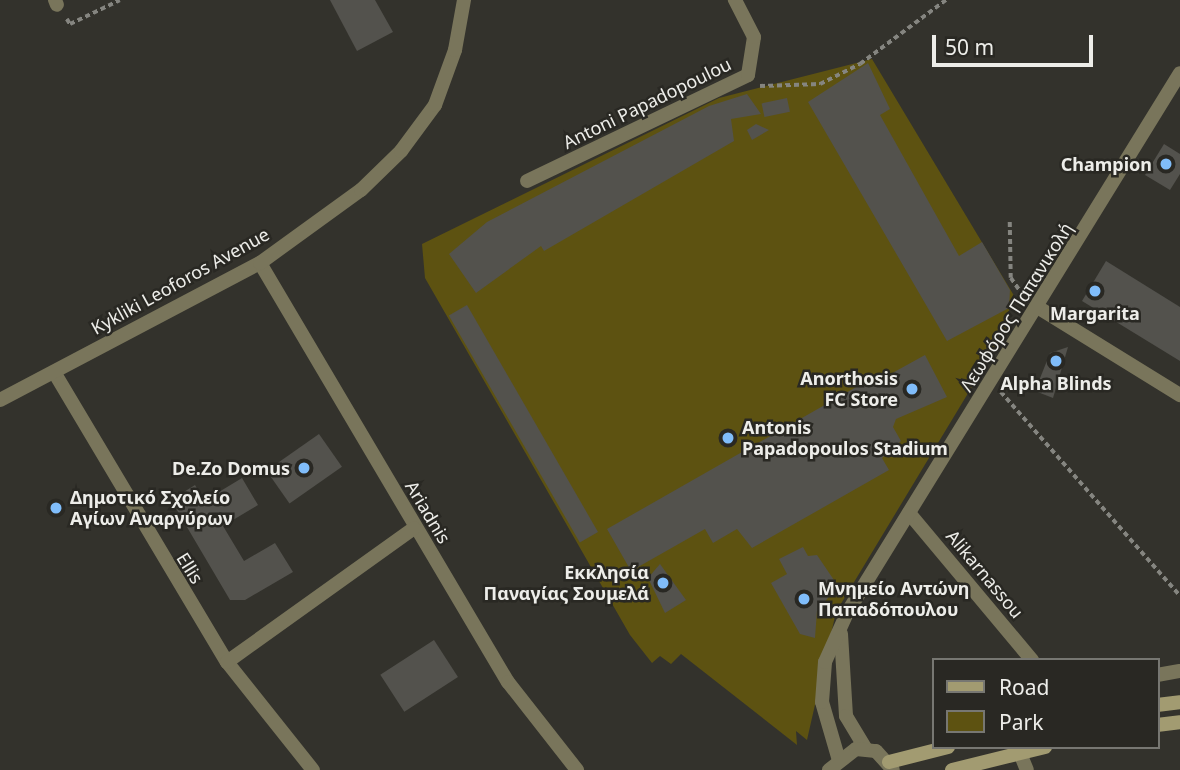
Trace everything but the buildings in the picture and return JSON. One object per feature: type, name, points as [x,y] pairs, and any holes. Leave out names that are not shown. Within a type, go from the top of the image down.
[{"type":"main road","points":[[1159,705],[1180,702]]},
{"type":"main road","points":[[1159,725],[1180,722]]},
{"type":"main road","points":[[891,766],[942,749]]},
{"type":"main road","points":[[952,770],[1037,749]]},
{"type":"street","name":"Kykliki Leoforos Avenue","points":[[0,400],[260,263],[401,151],[435,105],[456,50],[464,0]]},
{"type":"street","name":"Antoni Papadopoulou","points":[[527,181],[733,85],[754,65],[756,51],[735,0]]},
{"type":"street","name":"Λεωφόρος Παπανικολή","points":[[838,757],[822,702],[825,662],[841,634],[858,593],[1175,94],[1180,72]]},
{"type":"street","name":"Ariadnis","points":[[260,263],[414,528],[508,682],[578,770]]},
{"type":"street","points":[[1039,308],[1180,395]]},
{"type":"street","name":"Ellis","points":[[54,372],[227,662],[313,770]]},
{"type":"street","name":"Alikarnassou","points":[[909,513],[1030,658]]},
{"type":"street","points":[[227,662],[414,528]]},
{"type":"street","name":"Λεωφόρος Παπανικολή","points":[[841,634],[846,716],[866,748]]},
{"type":"street","points":[[1159,675],[1180,671]]},
{"type":"street","points":[[830,770],[838,757],[866,748],[891,766]]},
{"type":"street","points":[[1020,753],[1027,770]]},
{"type":"path","points":[[56,3],[70,24],[120,0]]},
{"type":"path","points":[[733,85],[820,84],[860,64],[946,0]]},
{"type":"path","points":[[1010,222],[1011,278],[1039,308]]},
{"type":"path","points":[[992,382],[1180,596]]},
{"type":"green space","name":"Antonis Papadopoulos Stadium","points":[[872,59],[1016,299],[1004,319],[1008,327],[836,612],[807,740],[796,731],[797,745],[681,654],[671,664],[660,656],[652,663],[630,635],[425,278],[422,244],[719,98]]},
{"type":"place","name":"Champion","points":[[1166,164]]},
{"type":"place","name":"Margarita","points":[[1095,291]]},
{"type":"place","name":"Alpha Blinds","points":[[1056,361]]},
{"type":"place","name":"Anorthosis FC Store","points":[[912,389]]},
{"type":"place","name":"Antonis Papadopoulos Stadium","points":[[728,438]]},
{"type":"place","name":"De.Zo Domus","points":[[304,468]]},
{"type":"place","name":"Δημοτικό Σχολείο Αγίων Αναργύρων","points":[[56,508]]},
{"type":"place","name":"Εκκλησία Παναγίας Σουμελά","points":[[663,583]]},
{"type":"place","name":"Μνημείο Αντώνη Παπαδόπουλου","points":[[804,599]]}]
